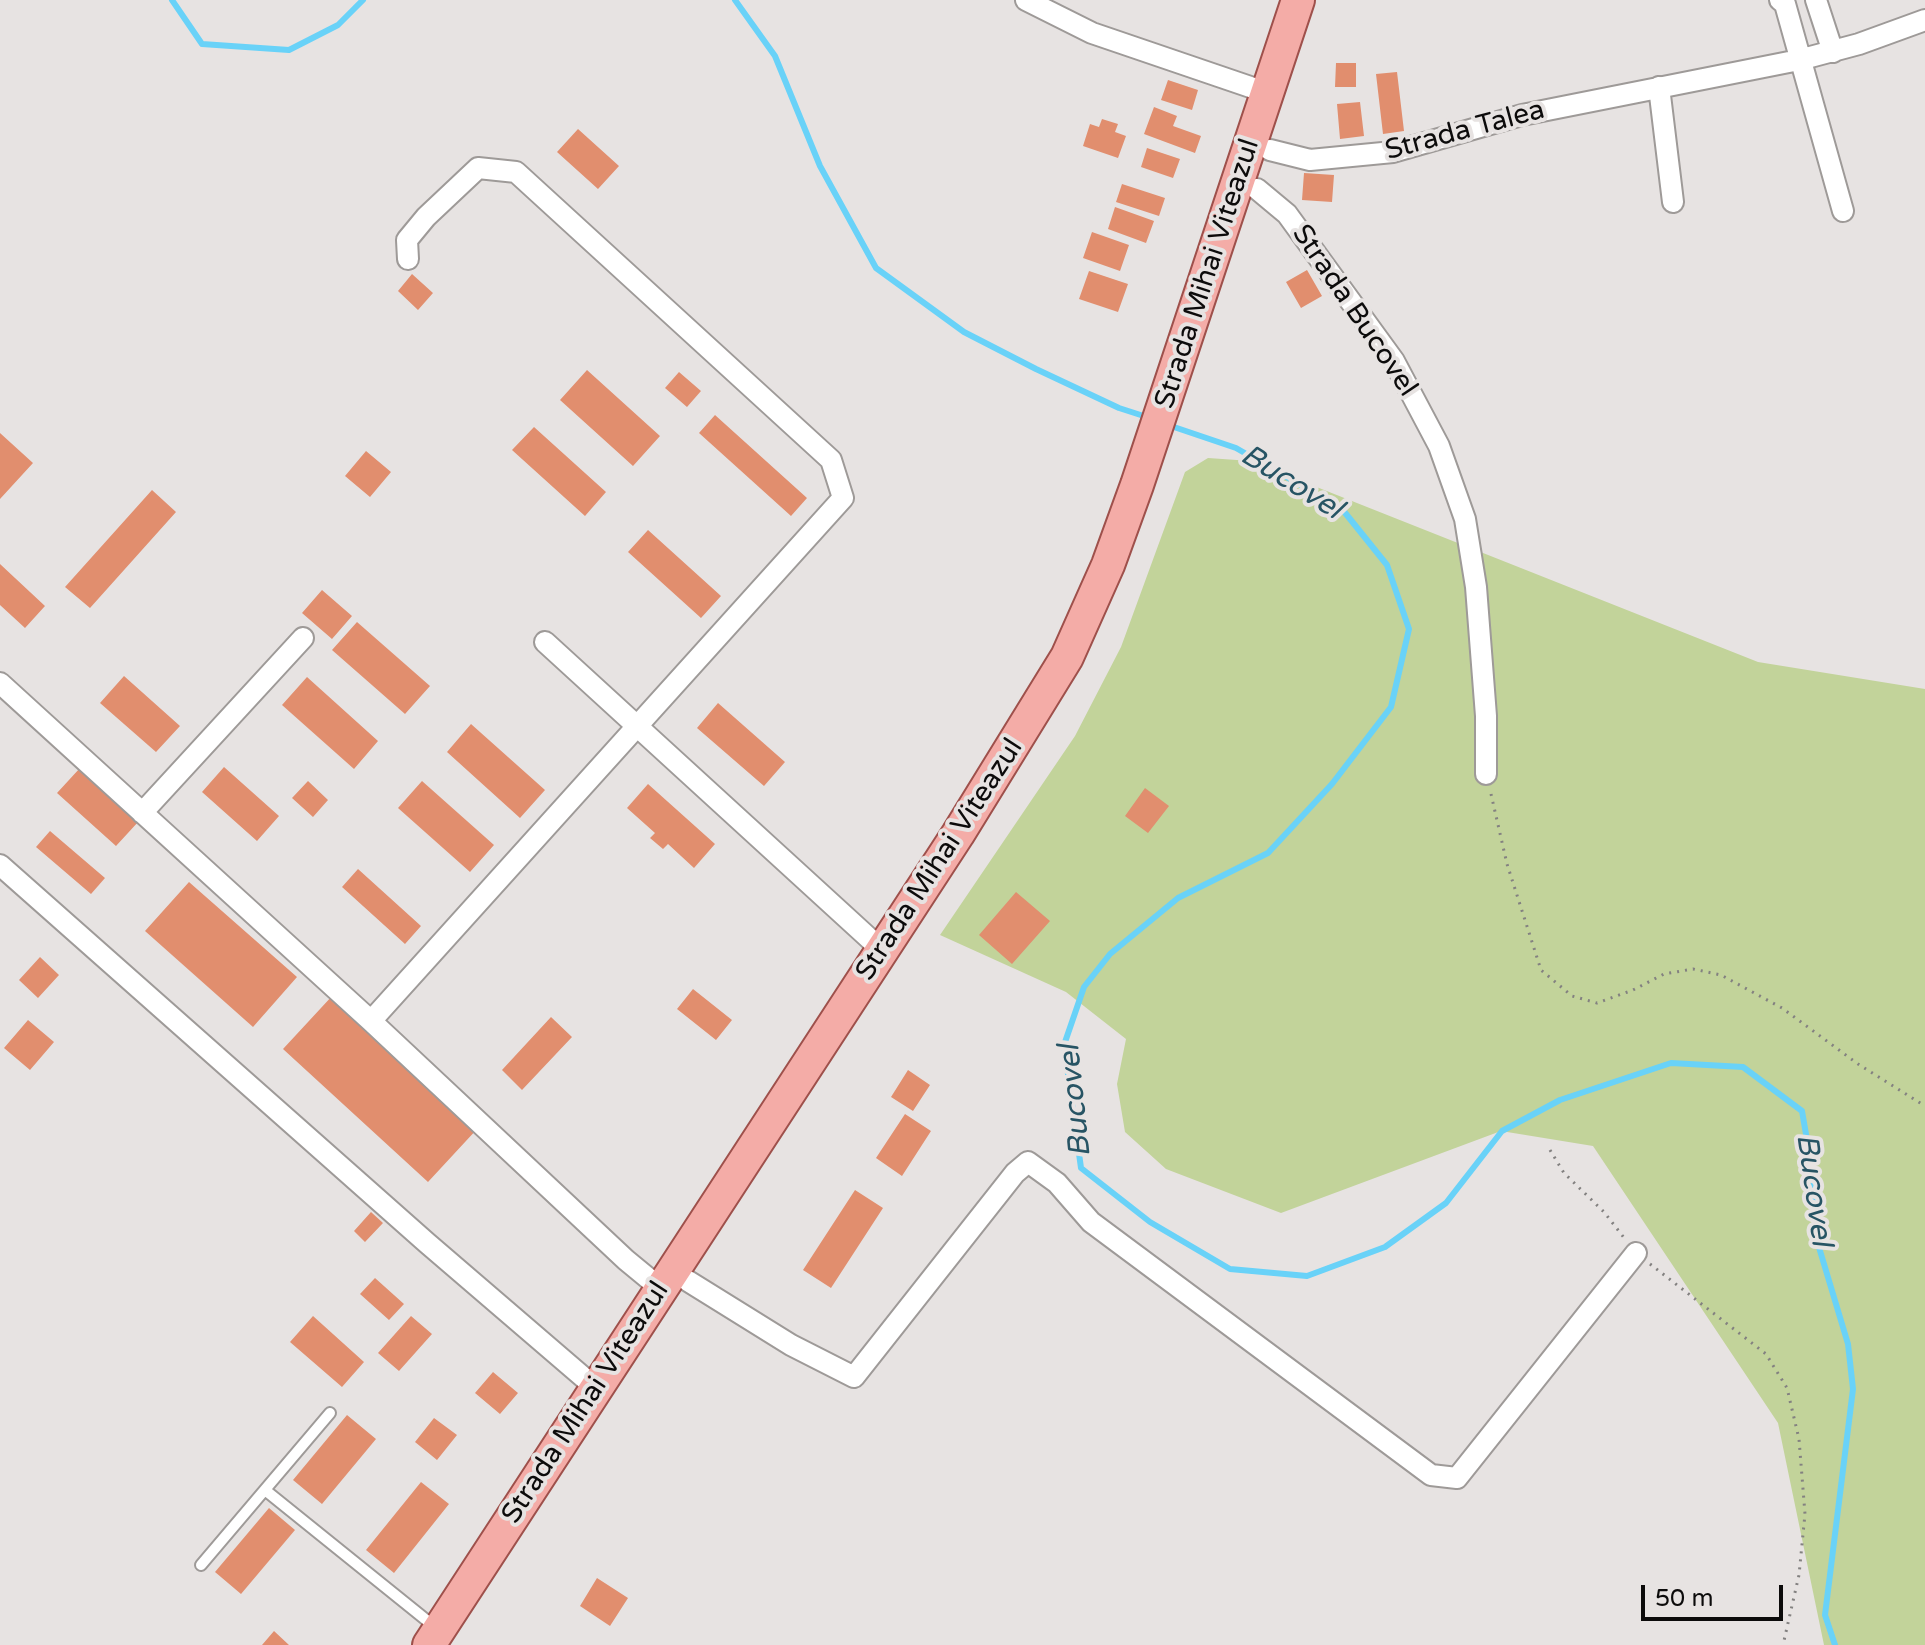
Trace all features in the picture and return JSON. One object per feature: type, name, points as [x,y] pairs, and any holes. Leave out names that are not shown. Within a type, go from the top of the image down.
[{"type":"main road","name":"Strada Mihai Viteazul","points":[[440,1640],[1071,691],[1114,605],[1147,487],[1195,346],[1298,0]]},
{"type":"main road","name":"Strada Mihai Viteazul","points":[[1195,346],[1257,189],[1319,0]]},
{"type":"main road","name":"Strada Mihai Viteazul","points":[[440,1640],[597,1389],[674,1285],[1067,657],[1147,487]]},
{"type":"street","points":[[1026,0],[1092,33],[1268,93]]},
{"type":"street","points":[[1780,0],[1785,4],[1843,211]]},
{"type":"street","points":[[1816,0],[1833,52]]},
{"type":"street","name":"Strada Talea","points":[[1270,150],[1310,160],[1393,152],[1522,115],[1833,52],[1925,20]]},
{"type":"street","points":[[1659,87],[1673,202]]},
{"type":"street","points":[[371,1021],[843,498],[831,460],[516,172],[478,168],[426,217],[407,240],[408,259]]},
{"type":"street","name":"Strada Bucovel","points":[[1257,189],[1287,214],[1394,361],[1439,446],[1465,519],[1476,587],[1486,716],[1486,774]]},
{"type":"street","points":[[142,813],[303,638]]},
{"type":"street","points":[[545,642],[883,951]]},
{"type":"street","points":[[0,683],[371,1021],[626,1260],[854,1377],[1015,1173],[1028,1162],[1057,1183],[1091,1222],[1431,1475],[1457,1478],[1636,1253]]},
{"type":"street","points":[[0,865],[427,1243],[597,1389]]},
{"type":"lane","points":[[201,1565],[330,1413]]},
{"type":"lane","points":[[265,1490],[440,1640]]},
{"type":"path","points":[[1486,774],[1507,864],[1541,970],[1572,996],[1597,1003],[1664,974],[1693,969],[1721,975],[1782,1008],[1858,1064],[1925,1106]]},
{"type":"path","points":[[1550,1150],[1564,1173],[1604,1212],[1636,1253],[1766,1354],[1787,1388],[1799,1439],[1805,1514],[1799,1575],[1783,1645]]},
{"type":"green space","points":[[1208,458],[1251,461],[1758,662],[1925,689],[1925,1645],[1824,1645],[1778,1423],[1593,1146],[1501,1131],[1281,1213],[1166,1169],[1125,1132],[1117,1084],[1126,1039],[1066,992],[940,935],[1075,736],[1121,647],[1185,472]]},
{"type":"building","points":[[1336,63],[1356,63],[1356,87],[1335,87]]},
{"type":"building","points":[[1397,72],[1404,131],[1383,134],[1376,74]]},
{"type":"building","points":[[1168,80],[1198,90],[1192,110],[1161,100]]},
{"type":"building","points":[[1360,102],[1364,136],[1340,139],[1337,104]]},
{"type":"building","points":[[1154,107],[1177,116],[1173,126],[1201,136],[1195,153],[1144,134]]},
{"type":"building","points":[[1102,119],[1118,124],[1115,132],[1126,136],[1118,158],[1083,146],[1090,124],[1099,127]]},
{"type":"building","points":[[578,129],[619,166],[598,189],[557,152]]},
{"type":"building","points":[[1147,148],[1180,159],[1173,178],[1141,167]]},
{"type":"building","points":[[1304,173],[1334,175],[1332,202],[1302,200]]},
{"type":"building","points":[[1122,184],[1165,198],[1159,216],[1116,202]]},
{"type":"building","points":[[1115,207],[1154,221],[1146,243],[1108,229]]},
{"type":"building","points":[[1092,232],[1129,245],[1120,271],[1083,258]]},
{"type":"building","points":[[1307,270],[1322,296],[1301,308],[1286,282]]},
{"type":"building","points":[[1089,271],[1128,284],[1118,312],[1079,299]]},
{"type":"building","points":[[412,274],[433,293],[418,310],[398,291]]},
{"type":"building","points":[[587,370],[660,436],[633,466],[560,400]]},
{"type":"building","points":[[679,372],[701,391],[687,407],[665,388]]},
{"type":"building","points":[[715,415],[807,498],[791,516],[699,433]]},
{"type":"building","points":[[534,427],[606,492],[585,516],[512,450]]},
{"type":"building","points":[[0,433],[33,463],[0,499]]},
{"type":"building","points":[[366,451],[391,472],[370,497],[345,476]]},
{"type":"building","points":[[152,490],[176,512],[90,608],[65,587]]},
{"type":"building","points":[[648,530],[721,596],[701,618],[628,552]]},
{"type":"building","points":[[0,564],[45,606],[25,628],[0,605]]},
{"type":"building","points":[[322,590],[352,616],[332,639],[302,613]]},
{"type":"building","points":[[357,622],[430,686],[405,714],[332,650]]},
{"type":"building","points":[[124,676],[180,726],[156,752],[100,703]]},
{"type":"building","points":[[307,677],[378,741],[354,769],[282,705]]},
{"type":"building","points":[[718,703],[785,762],[764,786],[697,728]]},
{"type":"building","points":[[471,724],[545,790],[520,818],[447,752]]},
{"type":"building","points":[[224,767],[279,816],[257,841],[202,792]]},
{"type":"building","points":[[80,768],[139,821],[116,846],[57,793]]},
{"type":"building","points":[[308,781],[328,800],[313,817],[292,798]]},
{"type":"building","points":[[422,781],[494,845],[470,872],[398,808]]},
{"type":"building","points":[[648,784],[715,844],[694,868],[668,844],[663,849],[650,838],[655,833],[627,808]]},
{"type":"building","points":[[1145,788],[1169,806],[1148,833],[1125,816]]},
{"type":"building","points":[[50,831],[105,878],[91,894],[36,847]]},
{"type":"building","points":[[358,869],[421,926],[405,944],[342,887]]},
{"type":"building","points":[[189,882],[297,977],[253,1027],[145,931]]},
{"type":"building","points":[[1016,892],[1050,921],[1012,964],[979,935]]},
{"type":"building","points":[[40,957],[59,975],[38,998],[19,980]]},
{"type":"building","points":[[693,989],[732,1020],[716,1040],[677,1009]]},
{"type":"building","points":[[333,995],[478,1128],[428,1182],[283,1049]]},
{"type":"building","points":[[551,1017],[572,1037],[522,1090],[502,1070]]},
{"type":"building","points":[[28,1020],[54,1042],[30,1070],[4,1048]]},
{"type":"building","points":[[908,1070],[930,1085],[913,1111],[891,1097]]},
{"type":"building","points":[[905,1114],[931,1131],[902,1176],[876,1158]]},
{"type":"building","points":[[855,1190],[883,1208],[831,1288],[803,1270]]},
{"type":"building","points":[[371,1212],[383,1223],[365,1242],[354,1231]]},
{"type":"building","points":[[375,1278],[404,1304],[389,1320],[360,1294]]},
{"type":"building","points":[[313,1316],[364,1362],[342,1387],[290,1342]]},
{"type":"building","points":[[411,1316],[432,1334],[399,1371],[378,1353]]},
{"type":"building","points":[[493,1372],[518,1393],[500,1414],[475,1393]]},
{"type":"building","points":[[347,1415],[376,1439],[322,1504],[293,1480]]},
{"type":"building","points":[[434,1418],[457,1435],[437,1460],[415,1442]]},
{"type":"building","points":[[421,1482],[449,1504],[394,1573],[366,1550]]},
{"type":"building","points":[[269,1508],[295,1530],[241,1594],[215,1572]]},
{"type":"building","points":[[597,1578],[628,1598],[610,1626],[580,1606]]},
{"type":"building","points":[[274,1631],[289,1645],[262,1645]]},
{"type":"waterway","name":"Bucovel","points":[[172,0],[202,44],[289,50],[338,25],[363,0]]},
{"type":"waterway","name":"Bucovel","points":[[735,0],[775,56],[820,166],[876,268],[964,332],[1119,408],[1150,418]]},
{"type":"waterway","name":"Bucovel","points":[[1168,425],[1236,448],[1342,509],[1387,565],[1409,629],[1391,707],[1332,784],[1268,853],[1178,898],[1110,954],[1084,987],[1064,1045],[1081,1168],[1150,1222],[1230,1269],[1307,1276],[1385,1247],[1446,1203],[1502,1131],[1560,1100],[1671,1063],[1743,1067],[1802,1111],[1813,1175],[1818,1244],[1848,1344],[1853,1389],[1825,1615],[1835,1645]]}]
